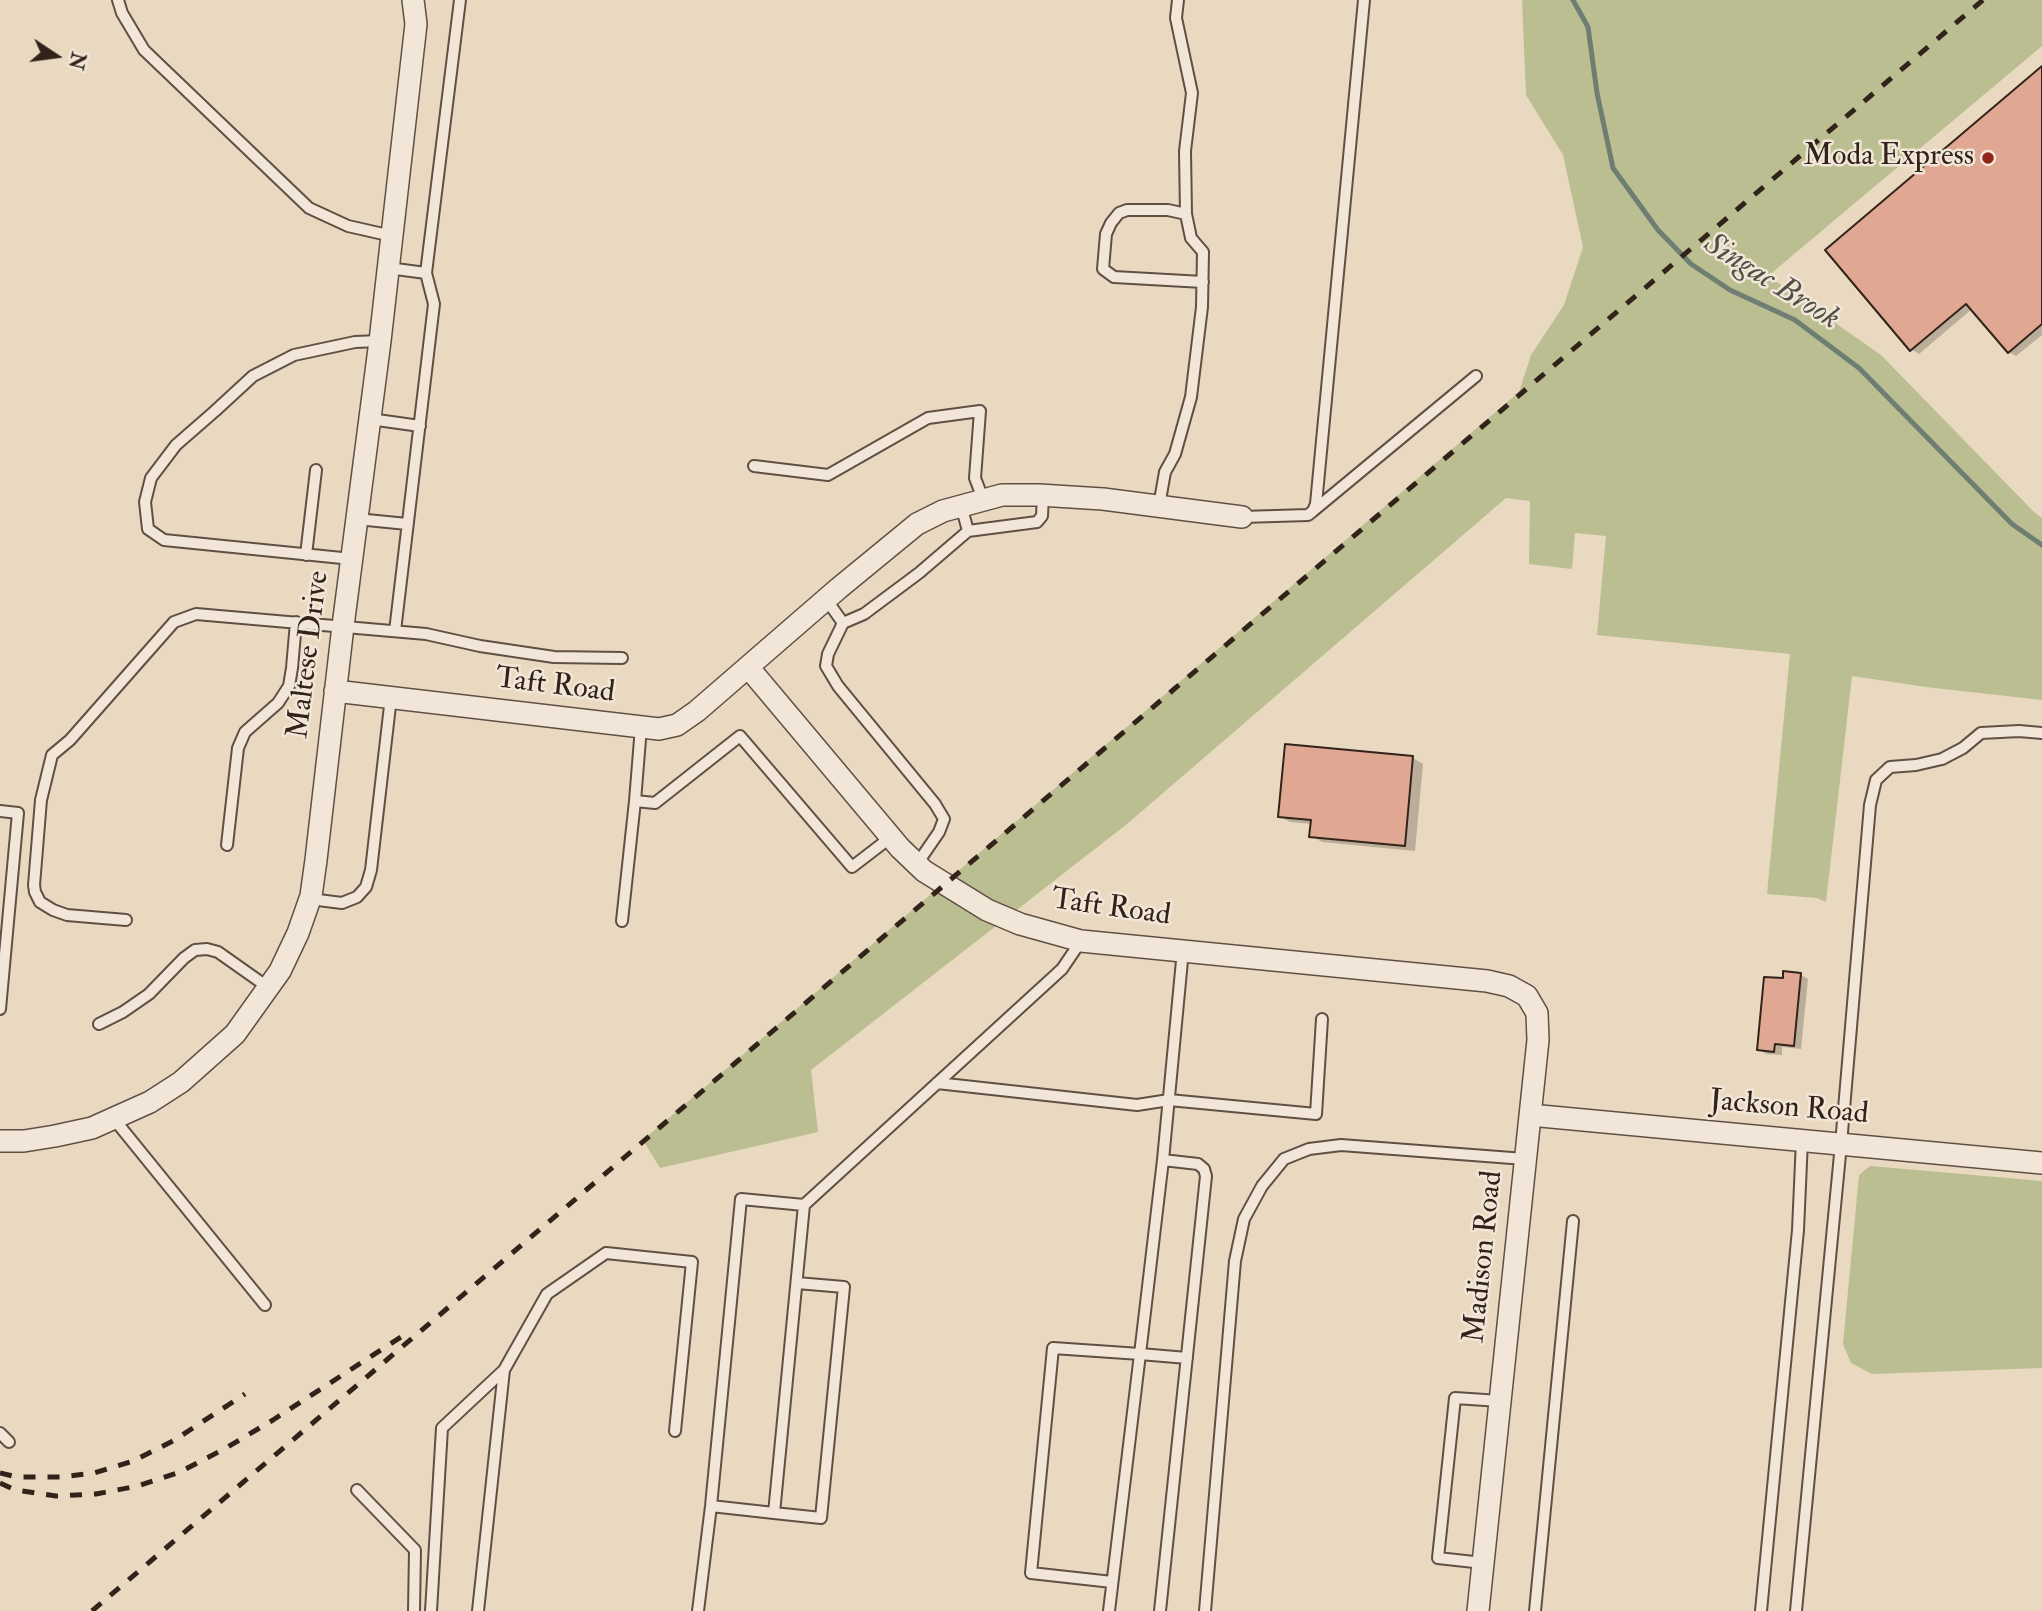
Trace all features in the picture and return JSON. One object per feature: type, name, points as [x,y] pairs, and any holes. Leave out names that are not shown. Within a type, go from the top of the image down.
[{"type":"street","name":"Maltese Drive","points":[[0,1141],[24,1141],[92,1128],[150,1102],[181,1082],[235,1034],[269,988],[298,933],[310,900],[380,341],[416,24],[413,0]]},
{"type":"street","name":"Taft Road","points":[[335,691],[659,729],[677,725],[697,711],[917,524],[943,510],[1002,495],[1044,495],[1104,499],[1242,517]]},
{"type":"street","name":"Taft Road","points":[[748,667],[891,837],[917,864],[987,910],[1020,924],[1081,941],[1446,977]]},
{"type":"street","name":"Madison Road","points":[[1446,977],[1509,986],[1527,996],[1537,1013],[1538,1040],[1478,1611]]},
{"type":"street","name":"Jackson Road","points":[[1530,1115],[2042,1163]]},
{"type":"lane","points":[[118,0],[122,13],[144,50],[309,208],[348,226],[392,236]]},
{"type":"lane","points":[[395,631],[434,304],[426,273],[460,0]]},
{"type":"lane","points":[[1159,506],[1164,472],[1175,454],[1191,397],[1203,282],[1203,252],[1191,238],[1186,214],[1185,151],[1192,93],[1176,18],[1178,0]]},
{"type":"lane","points":[[1313,511],[1316,504],[1325,414],[1364,0]]},
{"type":"lane","points":[[1186,214],[1168,210],[1127,210],[1119,213],[1106,234],[1103,269],[1114,277],[1203,282]]},
{"type":"lane","points":[[388,268],[426,273]]},
{"type":"lane","points":[[352,559],[164,540],[148,529],[145,502],[151,478],[176,445],[253,376],[294,355],[355,342],[380,341]]},
{"type":"lane","points":[[1242,517],[1308,515],[1476,376]]},
{"type":"lane","points":[[754,467],[828,475],[928,418],[980,411],[975,478],[983,499]]},
{"type":"lane","points":[[370,419],[419,426]]},
{"type":"lane","points":[[306,555],[316,470]]},
{"type":"lane","points":[[917,864],[939,832],[944,819],[935,804],[838,686],[826,666],[828,654],[843,623],[864,614],[919,573],[968,531],[1037,522],[1042,516],[1044,495]]},
{"type":"lane","points":[[961,505],[968,531]]},
{"type":"lane","points":[[356,519],[407,524]]},
{"type":"lane","points":[[826,599],[843,623]]},
{"type":"lane","points":[[126,920],[67,915],[40,902],[35,892],[41,800],[52,755],[70,740],[174,622],[196,614],[296,622],[426,634],[480,646],[554,657],[622,659]]},
{"type":"lane","points":[[227,845],[238,748],[245,732],[278,703],[289,686],[296,622]]},
{"type":"lane","points":[[310,900],[342,903],[357,897],[366,887],[371,870],[391,697]]},
{"type":"lane","points":[[622,921],[641,727]]},
{"type":"lane","points":[[1796,1611],[1841,1144],[1870,805],[1876,780],[1890,767],[1942,760],[1981,733],[2042,733]]},
{"type":"lane","points":[[635,801],[654,803],[740,736],[852,867],[891,837]]},
{"type":"lane","points":[[0,811],[18,813],[0,1009]]},
{"type":"lane","points":[[774,1513],[804,1205],[1062,969],[1081,941]]},
{"type":"lane","points":[[99,1024],[149,995],[195,950],[219,952],[269,988]]},
{"type":"lane","points":[[1109,1611],[1163,1160],[1183,950]]},
{"type":"lane","points":[[937,1083],[1138,1105],[1169,1100],[1316,1114],[1322,1019]]},
{"type":"lane","points":[[114,1119],[265,1305]]},
{"type":"lane","points":[[1761,1611],[1798,1230],[1802,1140]]},
{"type":"lane","points":[[1205,1611],[1235,1261],[1244,1219],[1262,1186],[1284,1159],[1309,1149],[1341,1145],[1525,1159]]},
{"type":"lane","points":[[1160,1611],[1206,1175],[1198,1164],[1163,1160]]},
{"type":"lane","points":[[698,1611],[741,1199],[804,1205]]},
{"type":"lane","points":[[1535,1611],[1573,1221]]},
{"type":"lane","points":[[431,1611],[442,1428],[504,1370],[547,1294],[606,1253],[692,1262],[675,1431]]},
{"type":"lane","points":[[710,1506],[821,1518],[844,1287],[797,1283]]},
{"type":"lane","points":[[1112,1581],[1031,1573],[1053,1348],[1187,1358]]},
{"type":"lane","points":[[478,1611],[504,1370]]},
{"type":"lane","points":[[1483,1563],[1438,1558],[1455,1398],[1500,1401]]},
{"type":"lane","points":[[0,1433],[9,1442]]},
{"type":"lane","points":[[357,1490],[415,1550],[414,1611]]},
{"type":"green space","points":[[1522,0],[2042,0],[2042,46],[1768,276],[1881,355],[2042,518],[2042,700],[1852,676],[1826,902],[1817,898],[1767,894],[1790,654],[1597,635],[1606,536],[1575,533],[1572,569],[1529,564],[1530,501],[1506,498],[1127,824],[811,1070],[818,1132],[660,1168],[643,1140],[1519,392],[1531,355],[1564,305],[1583,247],[1563,155],[1526,95]]},
{"type":"green space","points":[[1870,1166],[2042,1181],[2042,1368],[1872,1374],[1851,1363],[1843,1344],[1859,1175]]},
{"type":"building","name":"Moda Express","points":[[2042,66],[2042,324],[2008,353],[1966,304],[1910,351],[1825,250]]},
{"type":"building","points":[[1285,744],[1413,756],[1405,846],[1309,837],[1311,820],[1278,817]]},
{"type":"building","points":[[1783,971],[1801,973],[1794,1046],[1775,1044],[1774,1052],[1757,1050],[1764,977],[1783,978]]},
{"type":"waterway","name":"Singac Brook","points":[[1573,0],[1588,27],[1597,93],[1613,168],[1658,230],[1691,264],[1730,290],[1795,320],[1859,368],[2012,524],[2042,545]]},
{"type":"railway","points":[[92,1611],[1983,0]]},
{"type":"railway","points":[[0,1483],[15,1490],[56,1496],[96,1494],[138,1486],[180,1472],[273,1420],[404,1335]]},
{"type":"railway","points":[[0,1473],[17,1477],[60,1477],[94,1473],[133,1461],[173,1441],[245,1394]]},
{"type":"place","name":"Moda Express","points":[[1988,158]]}]
